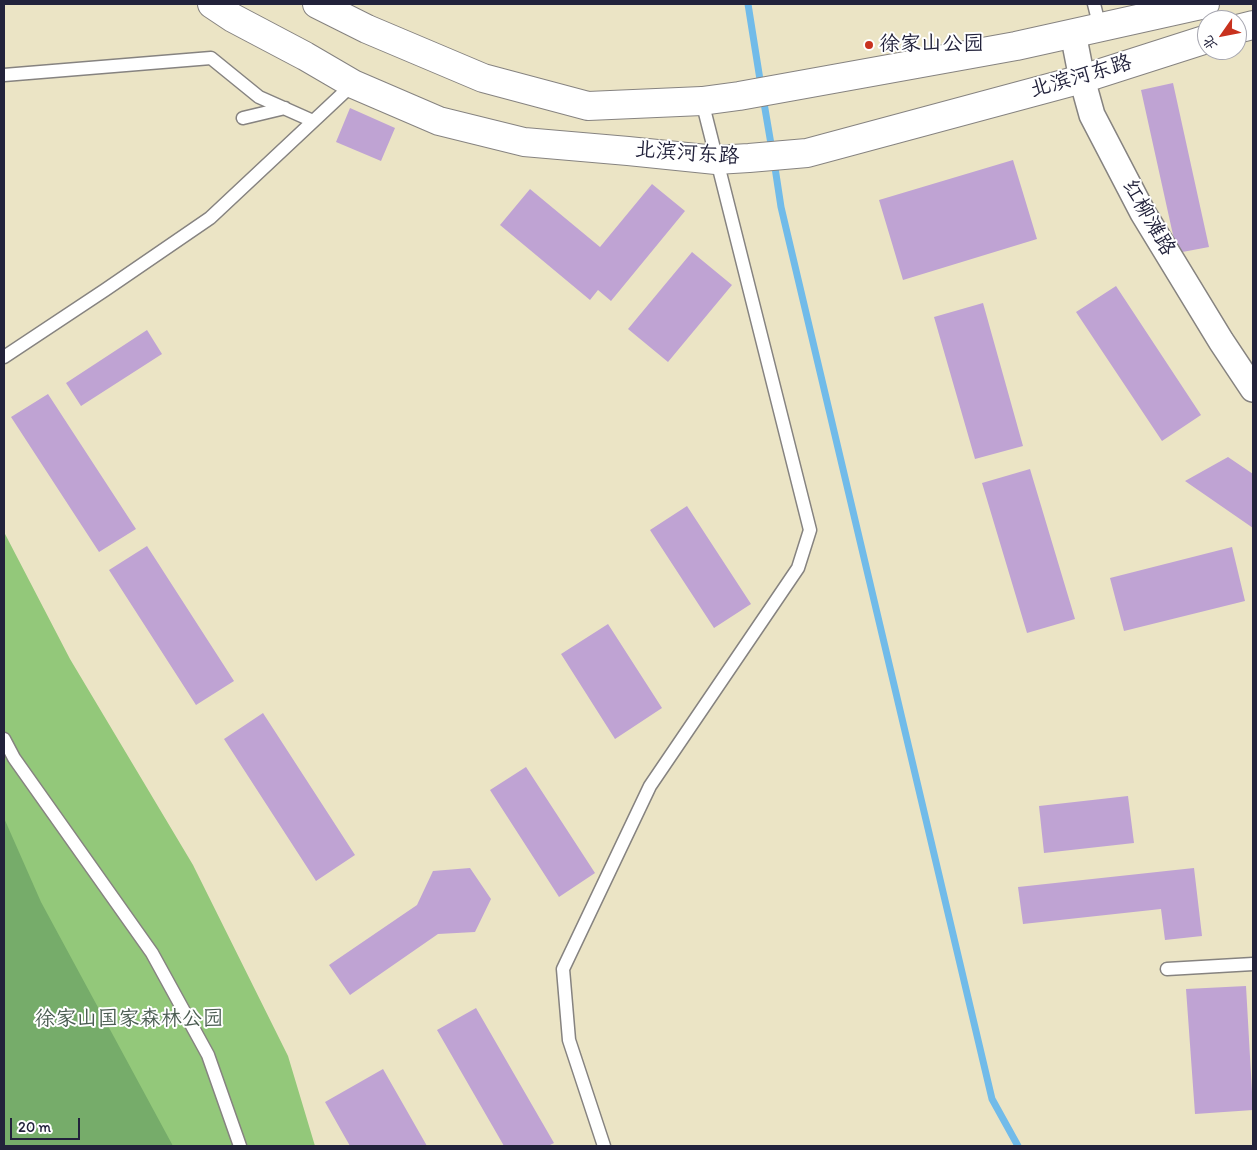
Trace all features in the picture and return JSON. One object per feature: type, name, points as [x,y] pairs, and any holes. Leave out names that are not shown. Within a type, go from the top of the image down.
[{"type":"main road","name":"北滨河东路","points":[[212,4],[233,18],[353,84],[439,121],[524,142],[628,150],[716,160],[807,153],[1082,79],[1197,41]]},
{"type":"main road","name":"北滨河东路","points":[[317,4],[367,29],[483,78],[588,106],[702,101],[739,96],[1073,34],[1097,16],[1205,4]]},
{"type":"street","name":"红柳滩路","points":[[1073,34],[1082,79],[1092,115],[1143,213],[1221,342],[1253,389]]},
{"type":"lane","points":[[4,75],[211,58],[259,97],[313,121]]},
{"type":"lane","points":[[4,357],[210,218],[353,84]]},
{"type":"lane","points":[[604,1146],[569,1040],[563,969],[650,786],[798,568],[810,530],[702,101]]},
{"type":"lane","points":[[244,118],[285,108]]},
{"type":"lane","points":[[4,739],[14,758],[152,953],[208,1055],[240,1146]]},
{"type":"lane","points":[[1167,969],[1253,964]]},
{"type":"green space","name":"徐家山国家森林公园","points":[[4,532],[70,659],[193,865],[288,1056],[315,1146],[4,1146]]},
{"type":"green space","points":[[4,818],[41,902],[173,1146],[4,1146]]},
{"type":"building","points":[[1173,83],[1209,247],[1177,253],[1141,90]]},
{"type":"building","points":[[350,108],[395,128],[381,161],[336,142]]},
{"type":"building","points":[[1013,160],[1037,239],[903,280],[879,200]]},
{"type":"building","points":[[652,184],[685,211],[611,301],[598,290],[590,300],[500,225],[530,189],[600,247]]},
{"type":"building","points":[[692,252],[732,285],[668,362],[628,329]]},
{"type":"building","points":[[1116,286],[1201,415],[1162,441],[1076,312]]},
{"type":"building","points":[[983,303],[1023,446],[975,459],[934,317]]},
{"type":"building","points":[[147,330],[162,354],[81,406],[66,383]]},
{"type":"building","points":[[48,394],[136,529],[99,552],[11,417]]},
{"type":"building","points":[[1228,457],[1253,474],[1253,528],[1185,481]]},
{"type":"building","points":[[1030,469],[1075,619],[1027,633],[982,483]]},
{"type":"building","points":[[687,506],[751,604],[714,628],[650,530]]},
{"type":"building","points":[[147,546],[234,681],[196,705],[109,570]]},
{"type":"building","points":[[1232,547],[1245,601],[1124,631],[1110,578]]},
{"type":"building","points":[[608,624],[662,708],[615,739],[561,654]]},
{"type":"building","points":[[263,713],[355,855],[316,881],[224,739]]},
{"type":"building","points":[[526,767],[595,873],[559,897],[490,790]]},
{"type":"building","points":[[1128,796],[1134,843],[1044,853],[1039,806]]},
{"type":"building","points":[[470,868],[491,899],[475,932],[438,934],[350,995],[329,965],[417,905],[433,871]]},
{"type":"building","points":[[1194,868],[1202,936],[1165,940],[1161,909],[1023,924],[1018,887]]},
{"type":"building","points":[[1246,986],[1253,1110],[1195,1114],[1186,989]]},
{"type":"building","points":[[476,1008],[554,1143],[548,1146],[504,1146],[437,1030]]},
{"type":"building","points":[[383,1069],[427,1146],[350,1146],[325,1102]]},
{"type":"waterway","points":[[748,4],[761,86]]},
{"type":"waterway","points":[[763,97],[772,150]]},
{"type":"waterway","points":[[774,161],[781,207],[992,1099],[1018,1146]]},
{"type":"place","name":"徐家山公园","points":[[869,45]]}]
